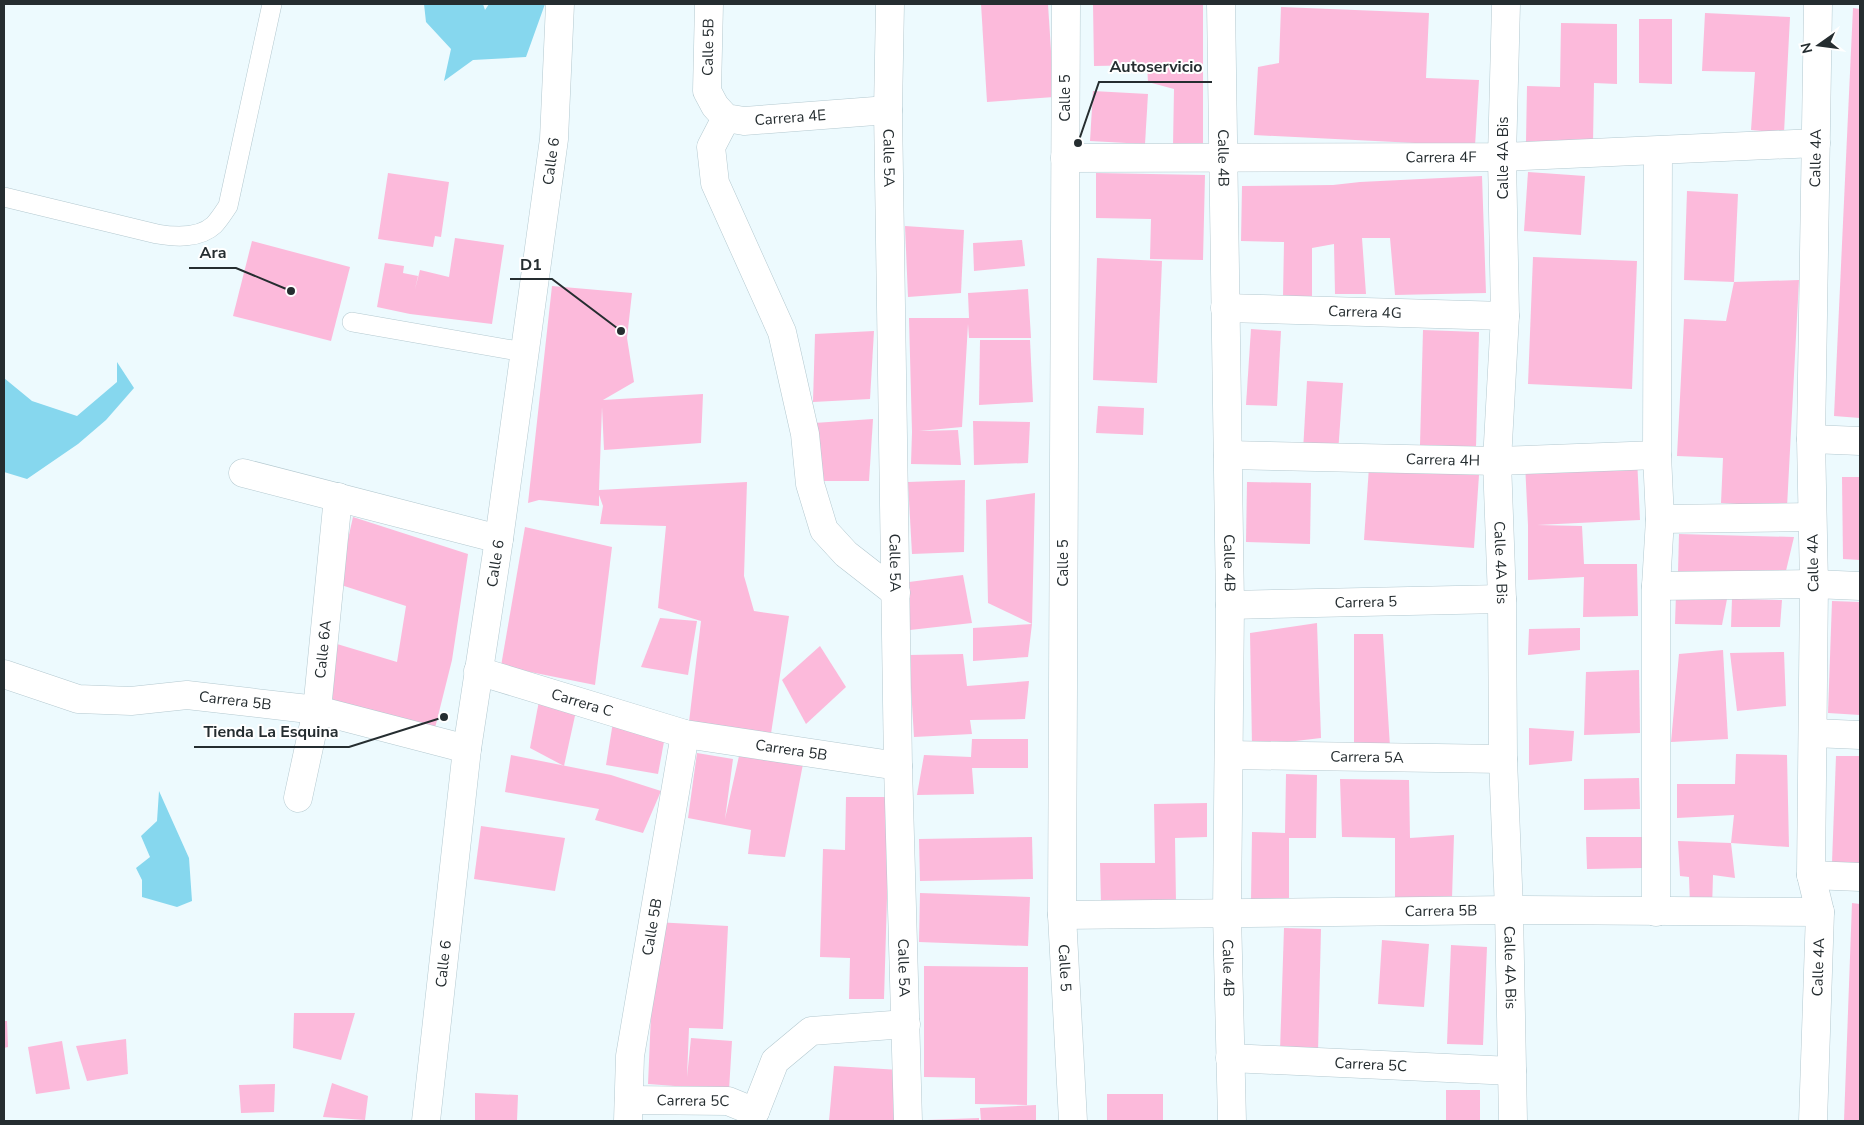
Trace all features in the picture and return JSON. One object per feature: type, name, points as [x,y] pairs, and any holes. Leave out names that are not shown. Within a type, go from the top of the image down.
[{"type":"street","name":"Calle 6","points":[[426,1121],[467,749],[499,539],[554,139],[560,4]]},
{"type":"street","name":"Calle 5B","points":[[709,4],[707,91],[715,106],[726,118]]},
{"type":"street","name":"Calle 5A","points":[[890,4],[888,110],[898,766],[908,1121]]},
{"type":"street","name":"Calle 5","points":[[1066,4],[1062,914],[1073,1121]]},
{"type":"street","name":"Calle 4B","points":[[1221,4],[1230,605],[1228,914],[1232,1121]]},
{"type":"street","name":"Calle 4A Bis","points":[[1506,4],[1502,158],[1505,316],[1497,461],[1502,600],[1503,759],[1509,910],[1513,1121]]},
{"type":"street","name":"Calle 4A","points":[[1813,1121],[1820,912],[1811,874],[1814,584],[1810,439],[1818,4]]},
{"type":"street","name":"Carrera 4E","points":[[726,118],[744,121],[888,110]]},
{"type":"street","points":[[726,118],[711,147],[715,183],[782,332],[805,434],[810,484],[824,530],[846,554],[896,593]]},
{"type":"street","name":"Carrera 4F","points":[[1065,158],[1502,158],[1816,143]]},
{"type":"street","points":[[1656,912],[1656,586],[1660,519],[1657,455],[1658,151]]},
{"type":"street","name":"Carrera 4G","points":[[1226,308],[1505,316]]},
{"type":"street","points":[[1810,439],[1860,441]]},
{"type":"street","name":"Carrera 4H","points":[[1228,455],[1497,461],[1657,455]]},
{"type":"street","points":[[243,473],[499,539]]},
{"type":"street","name":"Calle 6A","points":[[298,798],[317,710],[338,498]]},
{"type":"street","points":[[1660,519],[1812,517]]},
{"type":"street","points":[[1656,586],[1814,584],[1860,586]]},
{"type":"street","name":"Carrera 5","points":[[1230,605],[1502,600]]},
{"type":"street","name":"Carrera C","points":[[478,670],[685,734]]},
{"type":"street","name":"Carrera 5B","points":[[4,674],[78,699],[131,701],[186,695],[317,710],[467,749]]},
{"type":"street","points":[[1813,733],[1860,735]]},
{"type":"street","name":"Calle 5B","points":[[629,1111],[630,1056],[685,734]]},
{"type":"street","name":"Carrera 5B","points":[[685,734],[898,766]]},
{"type":"street","name":"Carrera 5A","points":[[1229,756],[1503,759]]},
{"type":"street","points":[[1811,874],[1860,876]]},
{"type":"street","name":"Carrera 5B","points":[[1062,914],[1509,910],[1820,912]]},
{"type":"street","points":[[757,1117],[775,1061],[811,1031],[906,1024]]},
{"type":"street","name":"Carrera 5C","points":[[1230,1058],[1512,1071]]},
{"type":"street","name":"Carrera 5C","points":[[629,1111],[728,1101],[757,1117]]},
{"type":"lane","points":[[4,196],[157,234],[177,237],[196,234],[213,226],[228,206],[272,4]]},
{"type":"lane","points":[[352,322],[524,352]]},
{"type":"shaded area","points":[[424,4],[483,4],[485,10],[489,4],[545,4],[526,57],[473,60],[444,81],[451,49],[426,22]]},
{"type":"shaded area","points":[[117,362],[134,388],[106,420],[78,444],[27,479],[4,472],[4,378],[32,401],[77,416],[117,382]]},
{"type":"shaded area","points":[[159,791],[189,858],[192,901],[177,907],[142,897],[142,880],[136,868],[150,857],[141,836],[157,821]]},
{"type":"building","points":[[981,4],[1048,4],[1054,97],[987,102]]},
{"type":"building","points":[[1093,4],[1203,4],[1203,146],[1173,146],[1174,89],[1148,82],[1147,65],[1094,66]]},
{"type":"building","points":[[1281,7],[1429,13],[1426,78],[1479,80],[1475,146],[1254,135],[1258,67],[1279,63]]},
{"type":"building","points":[[1853,8],[1860,9],[1860,418],[1834,416]]},
{"type":"building","points":[[1705,13],[1790,17],[1784,133],[1751,130],[1755,72],[1702,71]]},
{"type":"building","points":[[1639,19],[1672,19],[1672,84],[1639,83]]},
{"type":"building","points":[[1561,23],[1617,24],[1617,84],[1594,83],[1593,143],[1526,142],[1527,86],[1560,87]]},
{"type":"building","points":[[1093,91],[1148,94],[1145,144],[1090,141]]},
{"type":"building","points":[[1528,172],[1585,176],[1581,235],[1524,231]]},
{"type":"building","points":[[388,173],[449,182],[441,237],[435,236],[433,247],[378,239]]},
{"type":"building","points":[[1096,173],[1205,175],[1203,260],[1150,259],[1151,219],[1096,218]]},
{"type":"building","points":[[1482,176],[1486,293],[1395,295],[1390,238],[1362,238],[1366,294],[1335,294],[1334,244],[1312,248],[1312,299],[1283,298],[1284,242],[1241,241],[1242,186],[1333,185]]},
{"type":"building","points":[[1687,191],[1738,194],[1734,282],[1684,280]]},
{"type":"building","points":[[905,226],[964,230],[961,293],[908,297]]},
{"type":"building","points":[[455,238],[504,245],[492,324],[410,314],[377,307],[385,263],[404,266],[403,273],[418,276],[415,289],[420,270],[449,277]]},
{"type":"building","points":[[1022,240],[1025,266],[974,271],[973,243]]},
{"type":"building","points":[[252,241],[350,267],[331,341],[233,316]]},
{"type":"building","points":[[1533,257],[1637,261],[1632,389],[1528,384]]},
{"type":"building","points":[[1097,258],[1162,261],[1157,383],[1093,380]]},
{"type":"building","points":[[1799,280],[1787,507],[1721,503],[1723,458],[1677,456],[1684,319],[1726,321],[1734,282]]},
{"type":"building","points":[[552,286],[632,293],[627,338],[634,382],[603,400],[703,394],[701,443],[604,450],[602,407],[599,490],[747,482],[744,576],[754,611],[789,616],[770,740],[689,722],[701,621],[658,608],[666,526],[600,524],[603,506],[599,495],[599,506],[539,500],[528,503]]},
{"type":"building","points":[[1028,289],[1031,338],[969,338],[968,324],[962,427],[919,431],[958,430],[961,465],[911,464],[909,318],[969,318],[968,293]]},
{"type":"building","points":[[1251,329],[1281,331],[1277,406],[1246,405]]},
{"type":"building","points":[[1423,330],[1479,332],[1476,447],[1420,445]]},
{"type":"building","points":[[874,331],[870,399],[813,402],[815,334]]},
{"type":"building","points":[[980,340],[1030,340],[1033,402],[979,405]]},
{"type":"building","points":[[1307,381],[1343,383],[1338,453],[1303,451]]},
{"type":"building","points":[[1098,406],[1144,408],[1143,435],[1096,433]]},
{"type":"building","points":[[873,419],[869,481],[813,481],[814,423]]},
{"type":"building","points":[[973,421],[1030,422],[1028,463],[974,465]]},
{"type":"building","points":[[1637,458],[1640,520],[1537,525],[1582,526],[1584,564],[1637,564],[1638,616],[1583,617],[1584,577],[1528,580],[1525,463]]},
{"type":"building","points":[[1369,467],[1479,475],[1474,548],[1364,540]]},
{"type":"building","points":[[1842,477],[1860,477],[1860,560],[1843,559]]},
{"type":"building","points":[[965,480],[964,552],[912,554],[908,482]]},
{"type":"building","points":[[1247,482],[1311,483],[1310,544],[1246,542]]},
{"type":"building","points":[[1035,493],[1032,624],[988,603],[986,500]]},
{"type":"building","points":[[353,517],[468,554],[452,660],[435,728],[328,700],[337,644],[397,662],[406,606],[338,584]]},
{"type":"building","points":[[525,527],[612,547],[595,685],[501,666]]},
{"type":"building","points":[[1679,534],[1794,537],[1785,575],[1678,572]]},
{"type":"building","points":[[963,575],[972,623],[910,630],[909,582]]},
{"type":"building","points":[[1676,594],[1728,594],[1722,625],[1675,624]]},
{"type":"building","points":[[1732,599],[1782,600],[1780,627],[1731,627]]},
{"type":"building","points":[[1832,601],[1860,602],[1860,715],[1828,713]]},
{"type":"building","points":[[660,618],[697,621],[688,675],[641,667]]},
{"type":"building","points":[[1317,623],[1321,738],[1252,746],[1250,633]]},
{"type":"building","points":[[1032,624],[1028,657],[973,661],[973,628]]},
{"type":"building","points":[[1580,628],[1580,650],[1528,655],[1529,629]]},
{"type":"building","points":[[1354,634],[1383,634],[1390,747],[1354,750]]},
{"type":"building","points":[[820,646],[846,687],[806,724],[782,680]]},
{"type":"building","points":[[1723,650],[1728,739],[1671,742],[1679,654]]},
{"type":"building","points":[[1784,652],[1786,706],[1737,711],[1730,653]]},
{"type":"building","points":[[963,654],[967,686],[1029,681],[1025,719],[970,720],[972,734],[914,737],[909,655]]},
{"type":"building","points":[[1639,670],[1640,733],[1584,735],[1586,672]]},
{"type":"building","points":[[539,701],[576,711],[564,766],[530,748]]},
{"type":"building","points":[[613,722],[666,731],[658,774],[606,765]]},
{"type":"building","points":[[1529,728],[1574,731],[1572,761],[1529,765]]},
{"type":"building","points":[[972,739],[1028,739],[1028,768],[972,768],[974,794],[917,795],[924,755],[971,757]]},
{"type":"building","points":[[697,753],[733,759],[725,819],[739,756],[803,764],[785,857],[748,854],[751,830],[688,818]]},
{"type":"building","points":[[1736,754],[1787,755],[1789,847],[1731,843],[1734,815],[1677,818],[1677,784],[1735,784]]},
{"type":"building","points":[[511,755],[611,775],[661,791],[643,833],[595,820],[599,809],[505,792]]},
{"type":"building","points":[[1836,756],[1860,756],[1860,865],[1832,863]]},
{"type":"building","points":[[1286,774],[1317,775],[1316,838],[1289,838],[1289,901],[1251,900],[1252,832],[1285,833]]},
{"type":"building","points":[[1639,778],[1640,809],[1584,810],[1584,779]]},
{"type":"building","points":[[1340,779],[1409,780],[1410,838],[1454,835],[1452,898],[1395,899],[1395,838],[1342,837]]},
{"type":"building","points":[[846,797],[890,797],[884,999],[849,999],[850,958],[820,957],[823,849],[845,850]]},
{"type":"building","points":[[1207,803],[1207,837],[1175,838],[1176,903],[1101,904],[1100,863],[1155,863],[1154,804]]},
{"type":"building","points":[[481,826],[565,838],[555,891],[474,879]]},
{"type":"building","points":[[1032,837],[1033,879],[920,881],[919,839]]},
{"type":"building","points":[[1586,837],[1642,837],[1642,868],[1587,869]]},
{"type":"building","points":[[1678,841],[1731,843],[1735,878],[1713,875],[1712,909],[1690,905],[1689,877],[1680,876]]},
{"type":"building","points":[[920,893],[1030,897],[1028,946],[919,942]]},
{"type":"building","points":[[1852,903],[1860,904],[1860,1121],[1844,1121]]},
{"type":"building","points":[[655,922],[728,926],[723,1029],[689,1028],[687,1077],[691,1038],[732,1041],[729,1090],[648,1084]]},
{"type":"building","points":[[1284,928],[1321,929],[1318,1052],[1280,1051]]},
{"type":"building","points":[[1382,940],[1429,944],[1424,1007],[1378,1004]]},
{"type":"building","points":[[1451,945],[1487,947],[1483,1045],[1447,1044]]},
{"type":"building","points":[[924,966],[1028,967],[1027,1105],[975,1104],[975,1078],[924,1077]]},
{"type":"building","points":[[294,1013],[355,1013],[341,1060],[293,1048]]},
{"type":"building","points":[[4,1021],[7,1021],[8,1047],[4,1048]]},
{"type":"building","points":[[126,1039],[128,1074],[87,1081],[76,1046]]},
{"type":"building","points":[[62,1041],[70,1089],[36,1094],[28,1047]]},
{"type":"building","points":[[834,1066],[900,1070],[898,1121],[829,1121]]},
{"type":"building","points":[[332,1083],[368,1096],[365,1120],[323,1117]]},
{"type":"building","points":[[275,1084],[274,1112],[241,1113],[239,1085]]},
{"type":"building","points":[[1446,1090],[1480,1090],[1480,1121],[1446,1121]]},
{"type":"building","points":[[475,1093],[518,1095],[517,1121],[475,1121]]},
{"type":"building","points":[[1107,1094],[1163,1094],[1163,1121],[1107,1121]]},
{"type":"building","points":[[1036,1105],[1036,1121],[981,1121],[980,1108]]},
{"type":"building","points":[[979,1118],[979,1121],[927,1121],[927,1120]]},
{"type":"place","name":"Autoservicio","points":[[1078,143]]},
{"type":"place","name":"Ara","points":[[291,291]]},
{"type":"place","name":"D1","points":[[621,331]]},
{"type":"place","name":"Tienda La Esquina","points":[[444,717]]}]
